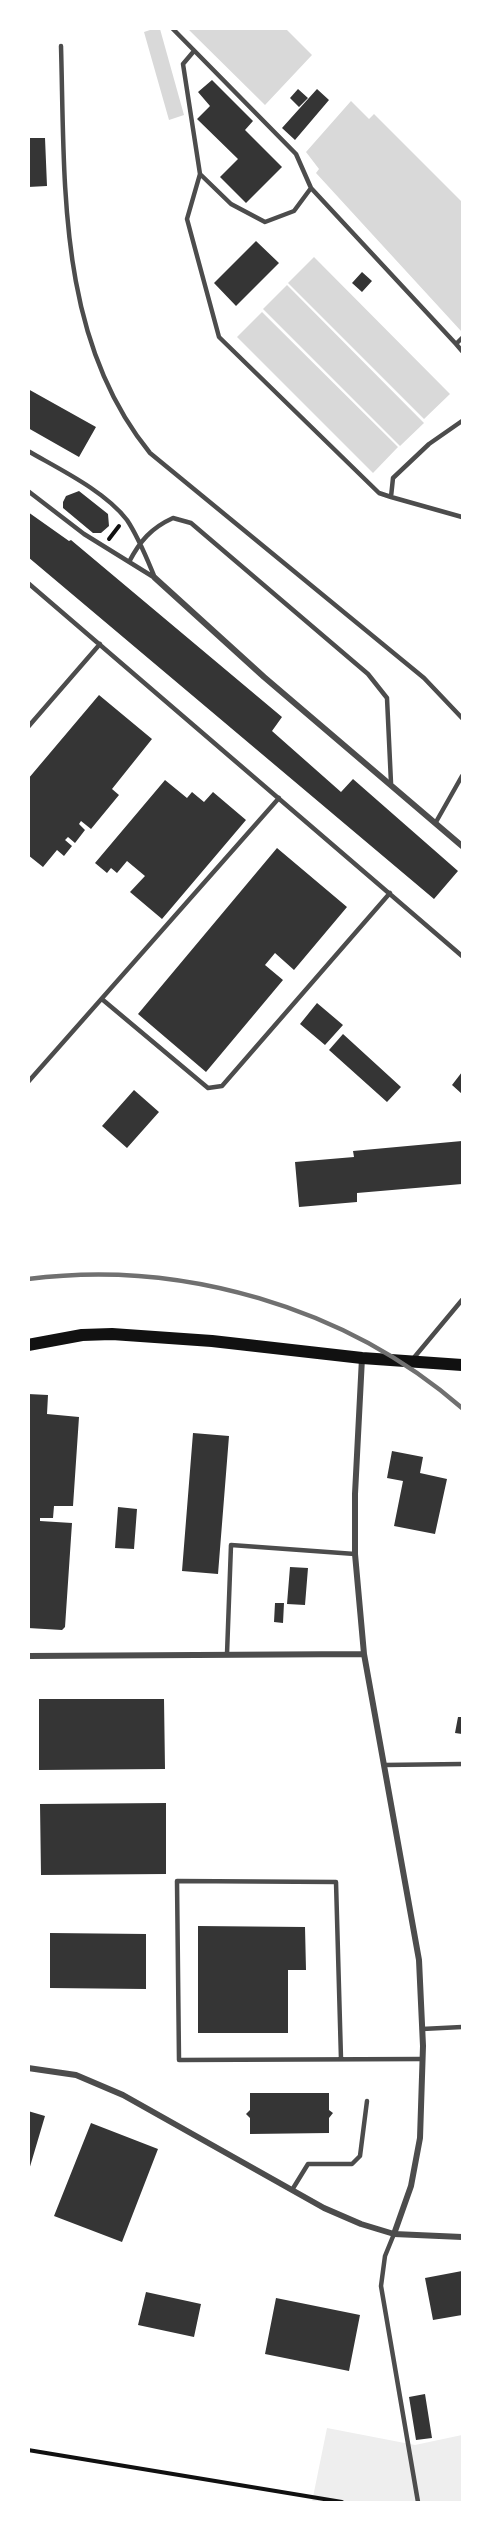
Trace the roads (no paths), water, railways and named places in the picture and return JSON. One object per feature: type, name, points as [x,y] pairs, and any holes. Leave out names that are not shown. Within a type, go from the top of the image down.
[{"type":"main road","points":[[28,1345],[82,1335],[112,1334],[212,1341],[362,1358],[462,1365]]},
{"type":"street","points":[[155,579],[264,677],[391,783],[462,846]]},
{"type":"street","points":[[362,1358],[355,1494],[355,1554],[364,1654],[418,1960],[422,2029],[420,2138],[411,2186],[394,2234]]},
{"type":"street","points":[[28,1656],[364,1654]]},
{"type":"street","points":[[28,2068],[76,2075],[123,2095],[333,2212],[394,2234],[441,2238],[462,2237]]},
{"type":"lane","points":[[172,28],[296,153],[311,188],[462,351]]},
{"type":"lane","points":[[61,46],[66,227],[74,283],[110,394],[128,426],[150,453],[424,678],[462,718]]},
{"type":"lane","points":[[194,51],[183,64],[200,174],[188,219],[219,337],[379,493],[462,517]]},
{"type":"lane","points":[[200,174],[231,204],[265,222],[294,211],[311,188]]},
{"type":"lane","points":[[456,344],[462,338]]},
{"type":"lane","points":[[391,497],[393,478],[429,444],[462,421]]},
{"type":"lane","points":[[28,451],[89,487],[126,518],[140,542],[155,579]]},
{"type":"lane","points":[[28,491],[103,546],[155,579]]},
{"type":"lane","points":[[129,562],[140,542],[159,525],[173,518],[191,523],[368,674],[387,698],[391,783]]},
{"type":"lane","points":[[28,583],[462,956]]},
{"type":"lane","points":[[28,727],[100,644]]},
{"type":"lane","points":[[435,822],[462,776]]},
{"type":"lane","points":[[28,1082],[279,798]]},
{"type":"lane","points":[[102,1000],[208,1088],[222,1086],[390,893]]},
{"type":"lane","points":[[410,1362],[462,1300]]},
{"type":"lane","points":[[227,1654],[231,1545],[355,1554]]},
{"type":"lane","points":[[384,1765],[462,1764]]},
{"type":"lane","points":[[341,2059],[336,1882],[177,1881],[179,2060],[422,2059]]},
{"type":"lane","points":[[422,2029],[462,2027]]},
{"type":"lane","points":[[292,2190],[308,2164],[352,2164],[360,2156],[367,2101]]},
{"type":"lane","points":[[394,2234],[385,2256],[381,2286],[418,2502]]},
{"type":"railway","points":[[28,1279],[86,1275],[144,1277],[202,1284],[259,1298],[314,1318],[367,1342],[416,1373],[462,1408]]}]
